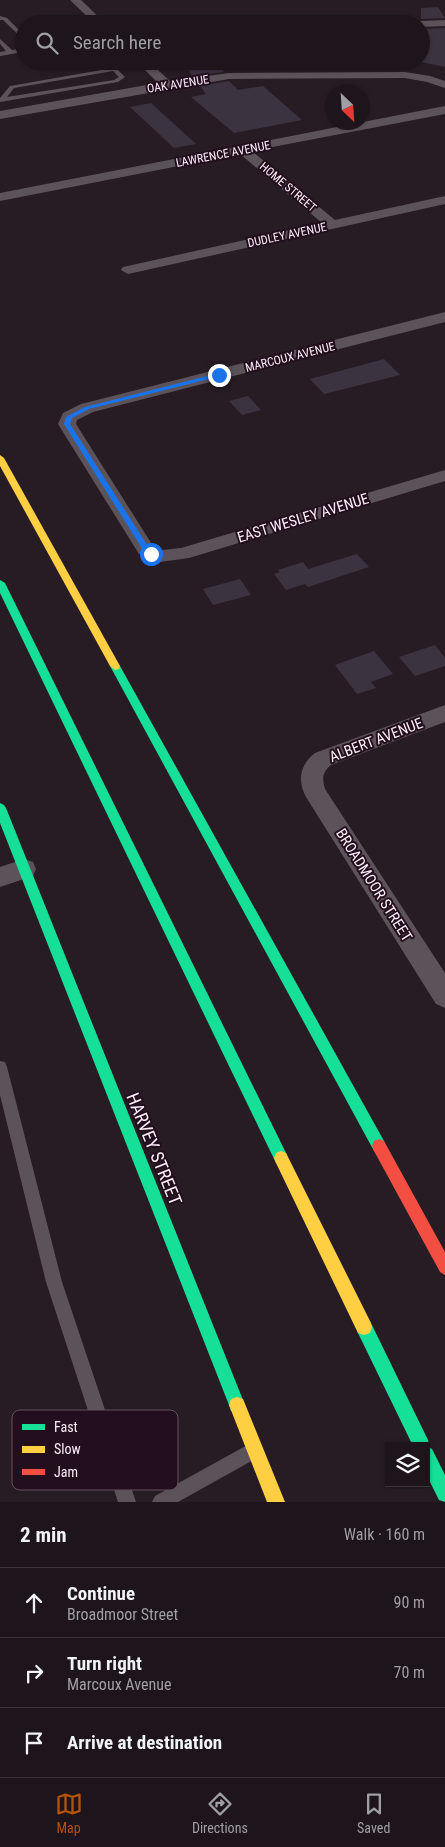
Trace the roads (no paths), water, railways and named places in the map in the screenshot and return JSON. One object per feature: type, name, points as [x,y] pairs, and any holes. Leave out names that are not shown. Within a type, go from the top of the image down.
[{"type":"main road","points":[[0,458],[445,1267]]},
{"type":"main road","points":[[0,583],[420,1442]]},
{"type":"main road","name":"HARVEY STREET","points":[[0,808],[276,1502]]},
{"type":"main road","points":[[430,1463],[445,1494]]},
{"type":"street","points":[[75,0],[91,15]]},
{"type":"street","points":[[430,24],[445,23]]},
{"type":"street","points":[[151,70],[167,85]]},
{"type":"street","name":"OAK AVENUE","points":[[0,115],[167,85],[229,76],[263,74],[373,74],[418,76],[445,85]]},
{"type":"street","name":"LAWRENCE AVENUE","points":[[0,197],[445,110]]},
{"type":"street","name":"HOME STREET","points":[[243,150],[333,225]]},
{"type":"street","name":"DUDLEY AVENUE","points":[[128,270],[445,200]]},
{"type":"street","name":"MARCOUX AVENUE","points":[[160,556],[146,550],[67,424],[69,417],[77,412],[445,317]]},
{"type":"street","name":"EAST WESLEY AVENUE","points":[[160,556],[182,554],[445,475]]},
{"type":"street","name":"ALBERT AVENUE","points":[[311,772],[315,766],[336,754],[445,713]]},
{"type":"street","name":"BROADMOOR STREET","points":[[311,772],[314,791],[445,996]]},
{"type":"street","points":[[0,877],[24,869]]},
{"type":"lane","points":[[0,18],[5,19],[15,27]]},
{"type":"lane","points":[[0,41],[10,52]]},
{"type":"lane","points":[[0,54],[15,51]]},
{"type":"lane","points":[[1,100],[12,87],[108,70]]},
{"type":"lane","points":[[1,100],[116,81],[122,77],[115,70]]},
{"type":"lane","points":[[1,100],[13,113]]},
{"type":"lane","points":[[0,1066],[54,1282],[96,1410]]},
{"type":"lane","points":[[161,1502],[255,1450]]},
{"type":"lane","points":[[123,1490],[127,1502]]}]
